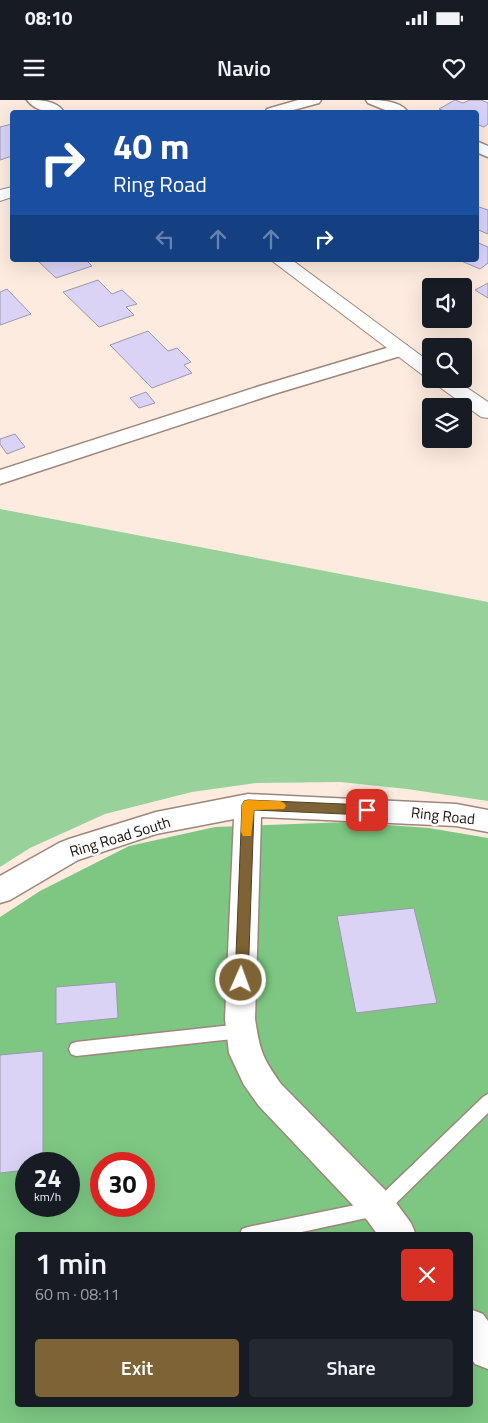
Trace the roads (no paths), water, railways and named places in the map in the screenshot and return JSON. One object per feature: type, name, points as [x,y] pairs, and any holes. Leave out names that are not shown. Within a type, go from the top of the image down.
[{"type":"street","points":[[34,100],[53,110]]},
{"type":"street","points":[[279,110],[314,100]]},
{"type":"street","points":[[373,100],[396,110]]},
{"type":"street","points":[[283,262],[422,366]]},
{"type":"street","points":[[0,477],[267,390],[400,350]]},
{"type":"street","points":[[454,388],[488,412]]},
{"type":"street","points":[[248,805],[240,1018],[245,1053],[255,1074],[270,1095],[379,1208],[397,1232]]},
{"type":"street","name":"Ring Road","points":[[248,805],[456,815],[488,820]]},
{"type":"street","name":"Ring Road South","points":[[0,891],[69,851],[156,823],[248,805]]},
{"type":"street","points":[[473,1332],[488,1351]]},
{"type":"lane","points":[[76,1049],[242,1031]]},
{"type":"lane","points":[[263,1232],[379,1208],[488,1102]]}]
